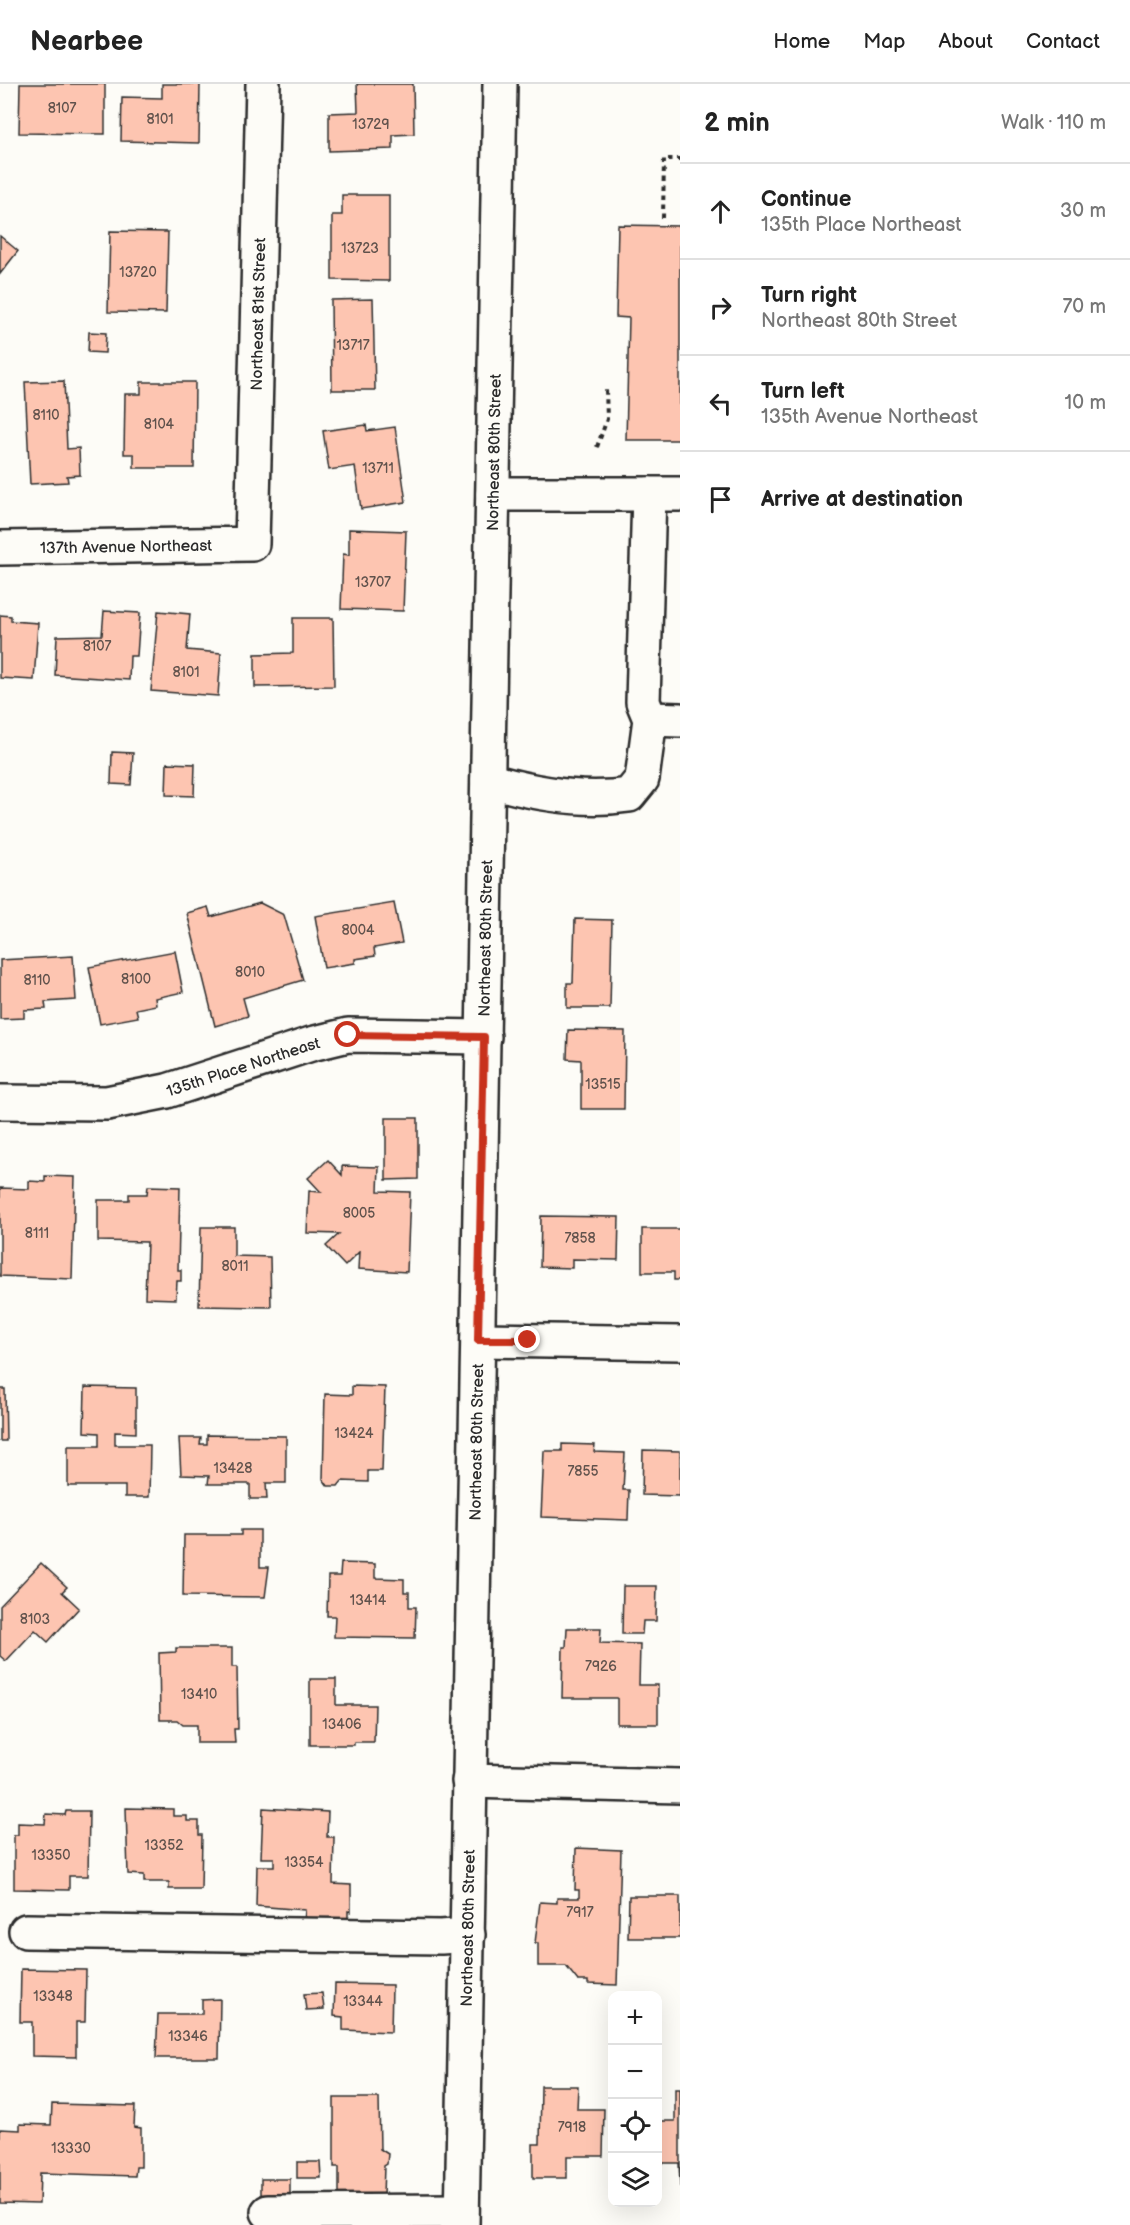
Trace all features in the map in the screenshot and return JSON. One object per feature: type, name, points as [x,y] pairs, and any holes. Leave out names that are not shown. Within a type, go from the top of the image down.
[{"type":"street","name":"Northeast 81st Street","points":[[252,544],[263,84]]},
{"type":"street","name":"Northeast 80th Street","points":[[462,2218],[500,84]]},
{"type":"street","points":[[488,780],[525,791],[610,798],[629,795],[642,779],[665,720],[643,702],[664,494],[493,494]]},
{"type":"street","name":"137th Avenue Northeast","points":[[0,548],[252,544]]},
{"type":"street","name":"135th Place Northeast","points":[[0,1102],[106,1103],[167,1091],[311,1044],[348,1035],[484,1037]]},
{"type":"street","points":[[478,1340],[680,1343]]},
{"type":"street","points":[[469,1781],[680,1786]]},
{"type":"street","points":[[26,1931],[441,1937],[468,1935]]},
{"type":"street","points":[[268,2212],[462,2218]]},
{"type":"path","points":[[663,218],[664,159],[680,159]]},
{"type":"path","points":[[597,447],[607,419],[606,390]]},
{"type":"building","points":[[20,84],[105,84],[105,134],[19,133]]},
{"type":"building","points":[[162,84],[200,84],[199,143],[121,141],[122,97],[162,98]]},
{"type":"building","points":[[357,84],[413,84],[414,134],[393,135],[393,149],[329,151],[329,113],[358,112]]},
{"type":"building","points":[[342,195],[389,195],[389,281],[332,280],[332,215],[342,215]]},
{"type":"building","points":[[618,225],[680,226],[680,440],[626,440],[629,318],[616,317]]},
{"type":"building","points":[[110,231],[168,232],[166,313],[108,312]]},
{"type":"building","points":[[0,236],[18,251],[0,274]]},
{"type":"building","points":[[373,299],[375,390],[332,390],[331,300]]},
{"type":"building","points":[[89,332],[106,333],[105,353],[88,352]]},
{"type":"building","points":[[64,381],[67,449],[79,448],[80,475],[67,476],[68,482],[30,484],[25,382]]},
{"type":"building","points":[[141,382],[195,382],[194,468],[134,468],[134,454],[124,454],[125,394],[141,394]]},
{"type":"building","points":[[366,425],[367,431],[395,427],[406,502],[361,509],[355,466],[329,470],[323,431]]},
{"type":"building","points":[[349,529],[406,531],[403,611],[341,609],[343,554],[349,555]]},
{"type":"building","points":[[104,611],[140,613],[137,656],[130,656],[129,680],[55,675],[57,636],[102,635]]},
{"type":"building","points":[[158,611],[190,614],[187,650],[221,653],[218,696],[151,691]]},
{"type":"building","points":[[0,615],[11,616],[11,621],[38,623],[34,680],[0,678]]},
{"type":"building","points":[[293,618],[333,618],[334,686],[255,687],[255,654],[293,653]]},
{"type":"building","points":[[112,752],[133,753],[131,785],[111,784]]},
{"type":"building","points":[[167,763],[195,764],[194,796],[166,795]]},
{"type":"building","points":[[260,903],[284,915],[303,980],[243,998],[248,1016],[215,1026],[187,913],[208,907],[211,917]]},
{"type":"building","points":[[394,903],[402,943],[374,948],[375,956],[355,959],[355,963],[324,968],[315,916]]},
{"type":"building","points":[[575,919],[612,920],[610,1008],[567,1008],[567,983],[573,983]]},
{"type":"building","points":[[175,951],[183,992],[155,998],[156,1005],[136,1009],[138,1017],[100,1024],[89,967]]},
{"type":"building","points":[[73,956],[76,1000],[45,1002],[46,1009],[24,1010],[24,1018],[0,1019],[0,960]]},
{"type":"building","points":[[568,1030],[625,1031],[624,1109],[581,1109],[581,1060],[567,1059]]},
{"type":"building","points":[[386,1118],[418,1118],[418,1179],[386,1180]]},
{"type":"building","points":[[328,1160],[342,1175],[342,1166],[379,1167],[378,1191],[410,1192],[407,1272],[358,1269],[359,1252],[345,1266],[326,1246],[339,1234],[307,1233],[309,1191],[321,1192],[308,1178]]},
{"type":"building","points":[[45,1176],[75,1177],[72,1279],[0,1276],[0,1188],[29,1189],[29,1181],[45,1182]]},
{"type":"building","points":[[148,1186],[180,1187],[178,1270],[181,1270],[181,1281],[177,1281],[176,1299],[145,1298],[147,1242],[98,1241],[98,1200],[129,1200],[129,1194],[147,1194]]},
{"type":"building","points":[[541,1216],[619,1217],[618,1260],[572,1259],[572,1268],[540,1267]]},
{"type":"building","points":[[201,1227],[234,1227],[234,1256],[270,1257],[271,1307],[199,1306]]},
{"type":"building","points":[[642,1229],[680,1229],[680,1280],[674,1280],[674,1272],[642,1272]]},
{"type":"building","points":[[352,1386],[385,1387],[382,1471],[368,1471],[368,1482],[342,1481],[338,1486],[328,1486],[323,1479],[325,1394],[352,1395]]},
{"type":"building","points":[[85,1387],[136,1388],[136,1433],[115,1432],[115,1445],[150,1445],[149,1497],[125,1497],[125,1486],[68,1486],[68,1446],[99,1446],[99,1433],[84,1432]]},
{"type":"building","points":[[0,1389],[5,1389],[6,1441],[0,1441]]},
{"type":"building","points":[[207,1435],[286,1436],[286,1483],[266,1483],[267,1499],[250,1499],[250,1484],[208,1484],[209,1476],[181,1475],[179,1438],[201,1438],[200,1444],[207,1444]]},
{"type":"building","points":[[562,1444],[595,1445],[594,1452],[625,1453],[623,1490],[629,1490],[628,1520],[541,1517],[544,1451],[562,1451]]},
{"type":"building","points":[[643,1450],[680,1451],[680,1496],[642,1495]]},
{"type":"building","points":[[241,1530],[260,1530],[260,1567],[269,1567],[265,1597],[183,1596],[184,1535],[241,1535]]},
{"type":"building","points":[[41,1563],[67,1587],[62,1592],[79,1608],[48,1642],[35,1630],[6,1661],[0,1656],[0,1606]]},
{"type":"building","points":[[341,1563],[375,1564],[375,1578],[404,1579],[404,1592],[409,1592],[409,1607],[416,1607],[415,1638],[334,1637],[335,1616],[327,1616],[328,1576],[340,1576]]},
{"type":"building","points":[[623,1586],[657,1586],[656,1621],[643,1621],[642,1634],[622,1634]]},
{"type":"building","points":[[567,1628],[601,1628],[600,1643],[640,1644],[639,1685],[658,1685],[658,1724],[617,1724],[617,1698],[562,1698],[563,1647],[566,1647]]},
{"type":"building","points":[[176,1648],[232,1648],[232,1667],[237,1667],[238,1729],[234,1729],[235,1743],[197,1743],[197,1725],[183,1725],[177,1720],[160,1720],[159,1653],[176,1652]]},
{"type":"building","points":[[310,1679],[336,1679],[336,1705],[375,1705],[374,1742],[354,1742],[354,1745],[310,1745]]},
{"type":"building","points":[[126,1808],[173,1809],[173,1816],[187,1816],[187,1821],[199,1821],[199,1835],[202,1835],[201,1889],[169,1889],[169,1882],[144,1882],[144,1875],[128,1874]]},
{"type":"building","points":[[263,1808],[328,1812],[327,1837],[334,1837],[333,1884],[351,1885],[351,1912],[348,1911],[348,1923],[304,1922],[305,1910],[256,1906],[257,1866],[274,1866],[274,1858],[261,1858]]},
{"type":"building","points":[[66,1811],[89,1811],[88,1876],[69,1876],[69,1890],[14,1889],[14,1835],[18,1835],[18,1823],[45,1824],[46,1814],[65,1815]]},
{"type":"building","points":[[576,1848],[621,1850],[617,1985],[588,1984],[588,1981],[578,1981],[566,1966],[538,1966],[538,1943],[535,1943],[540,1902],[557,1903],[557,1898],[579,1898],[579,1890],[575,1890]]},
{"type":"building","points":[[629,1896],[680,1896],[680,1938],[628,1938]]},
{"type":"building","points":[[21,1969],[86,1970],[85,2022],[76,2022],[76,2057],[32,2056],[32,2022],[20,2022]]},
{"type":"building","points":[[335,1984],[392,1985],[391,2032],[343,2030],[343,2017],[334,2016]]},
{"type":"building","points":[[322,1993],[324,2009],[306,2010],[304,1994]]},
{"type":"building","points":[[220,1999],[219,2058],[156,2058],[158,2014],[202,2014],[202,2000]]},
{"type":"building","points":[[541,2086],[578,2086],[577,2109],[604,2109],[603,2156],[567,2156],[567,2178],[533,2178],[533,2144],[540,2144]]},
{"type":"building","points":[[675,2089],[680,2089],[680,2187],[679,2163],[662,2163],[662,2121],[675,2121]]},
{"type":"building","points":[[334,2098],[379,2098],[380,2149],[388,2154],[387,2164],[384,2166],[383,2196],[339,2196],[339,2167],[334,2167]]},
{"type":"building","points":[[52,2104],[135,2106],[134,2127],[141,2128],[141,2167],[136,2167],[135,2176],[40,2173],[39,2204],[0,2203],[0,2129],[20,2130],[20,2124],[51,2125]]},
{"type":"building","points":[[297,2162],[320,2162],[321,2178],[297,2178]]},
{"type":"building","points":[[261,2179],[290,2179],[290,2195],[261,2194]]},
{"type":"route","points":[[348,1035],[484,1037],[478,1340],[528,1340]]}]
